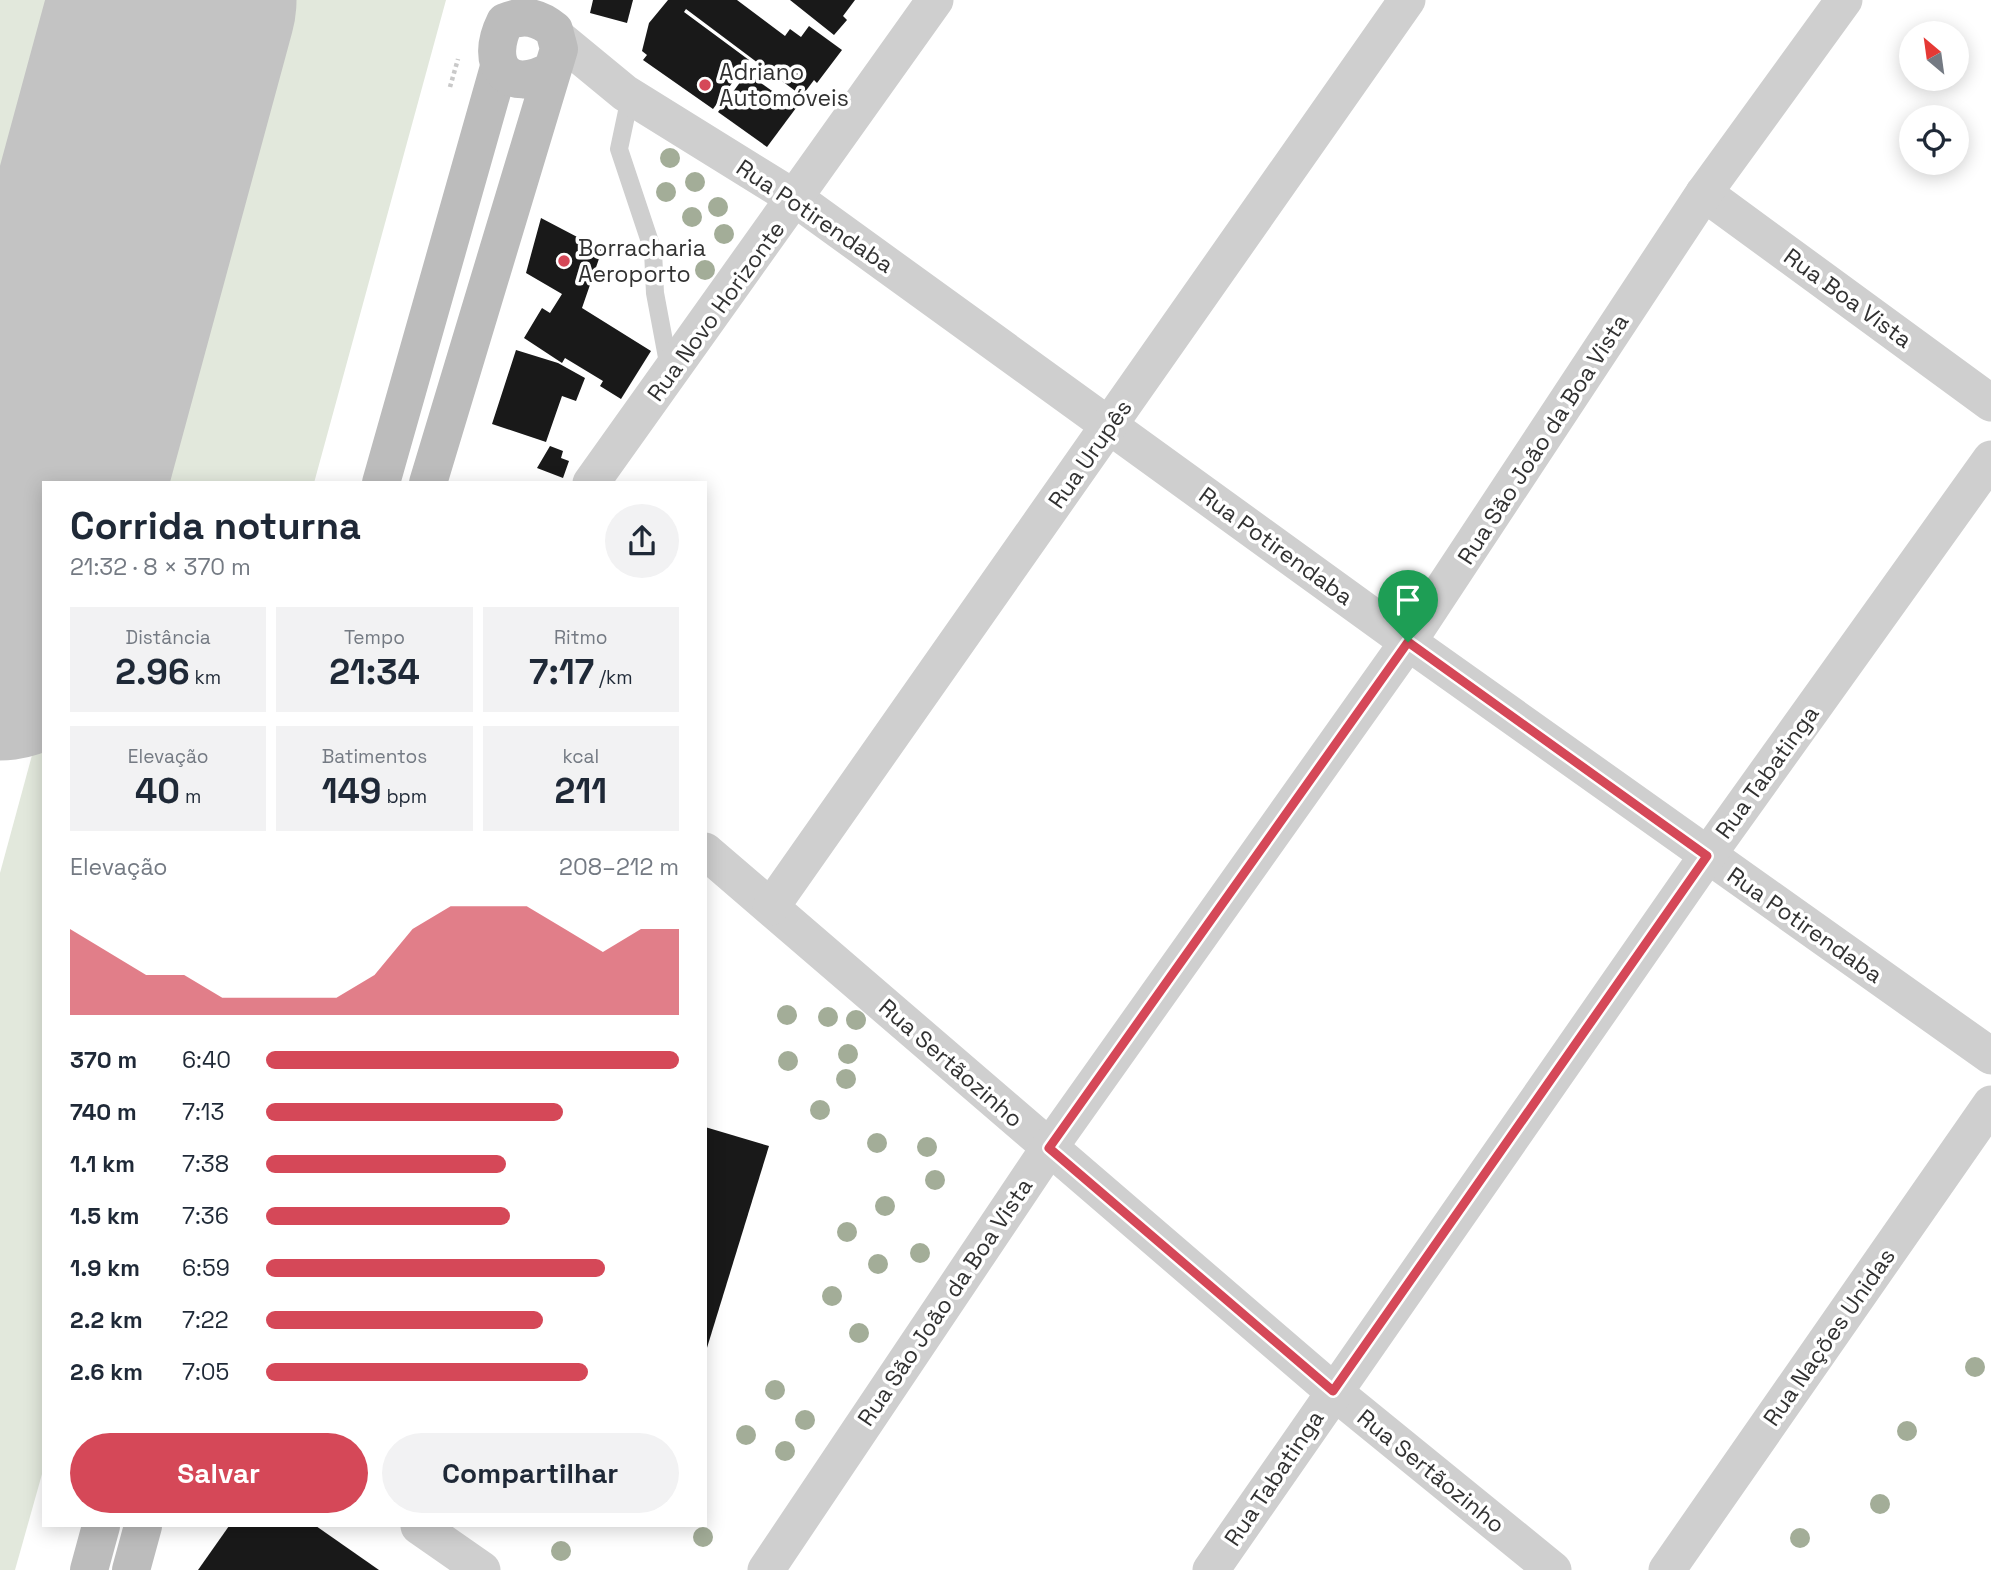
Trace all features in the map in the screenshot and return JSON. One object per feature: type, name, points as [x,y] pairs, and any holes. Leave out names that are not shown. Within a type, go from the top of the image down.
[{"type":"main road","points":[[382,481],[499,67],[495,54],[497,38],[508,11],[523,17],[537,18],[556,35]]},
{"type":"main road","points":[[499,67],[512,77],[526,80],[556,35]]},
{"type":"main road","points":[[429,481],[556,35]]},
{"type":"main road","points":[[89,1570],[101,1527]]},
{"type":"main road","points":[[131,1570],[143,1527]]},
{"type":"street","name":"Rua Novo Horizonte","points":[[592,481],[796,199],[935,0]]},
{"type":"street","name":"Rua Urupês","points":[[771,908],[1407,0]]},
{"type":"street","name":"Rua São João da Boa Vista","points":[[766,1570],[1049,1148],[1408,642],[1704,194],[1844,0]]},
{"type":"street","name":"Rua Potirendaba","points":[[556,35],[628,95],[796,199],[1408,642],[1991,1056]]},
{"type":"street","name":"Rua Boa Vista","points":[[1704,194],[1991,403]]},
{"type":"street","name":"Rua Tabatinga","points":[[1211,1570],[1707,856],[1991,459]]},
{"type":"street","name":"Rua Sertãozinho","points":[[707,853],[1333,1391],[1553,1570]]},
{"type":"street","name":"Rua Nações Unidas","points":[[1667,1570],[1991,1104]]},
{"type":"street","points":[[420,1527],[482,1570]]},
{"type":"lane","points":[[628,95],[619,149],[653,251],[655,293],[670,375]]},
{"type":"shaded area","points":[[0,0],[116,0],[0,425]]},
{"type":"shaded area","points":[[235,0],[446,0],[315,481],[106,481]]},
{"type":"shaded area","points":[[42,718],[42,1474],[15,1570],[0,1570],[0,873]]},
{"type":"building","points":[[593,0],[633,0],[627,23],[590,13]]},
{"type":"building","points":[[668,0],[737,0],[785,36],[790,29],[801,37],[809,26],[842,50],[817,83],[814,80],[802,96],[686,9],[684,12],[749,60],[713,109],[643,60],[647,55],[642,51],[649,23]]},
{"type":"building","points":[[790,0],[855,0],[843,16],[847,20],[834,35]]},
{"type":"building","points":[[747,73],[796,108],[767,147],[718,112]]},
{"type":"building","points":[[541,218],[602,250],[582,308],[651,351],[621,399],[600,386],[603,381],[565,358],[562,363],[524,338],[542,308],[550,313],[562,294],[526,273]]},
{"type":"building","points":[[516,350],[558,363],[585,378],[576,401],[562,396],[546,442],[492,424]]},
{"type":"building","points":[[550,446],[563,451],[561,458],[569,461],[563,478],[537,468]]},
{"type":"building","points":[[707,1128],[769,1146],[707,1348]]},
{"type":"building","points":[[228,1527],[317,1527],[379,1570],[198,1570]]},
{"type":"runway","points":[[42,481],[173,0]]},
{"type":"runway","points":[[0,637],[42,482]]},
{"type":"place","name":"Adriano Automóveis","points":[[705,85]]},
{"type":"place","name":"Borracharia Aeroporto","points":[[564,261]]},
{"type":"route","points":[[1408,642],[1707,856],[1333,1391],[1049,1148],[1408,642]]}]
